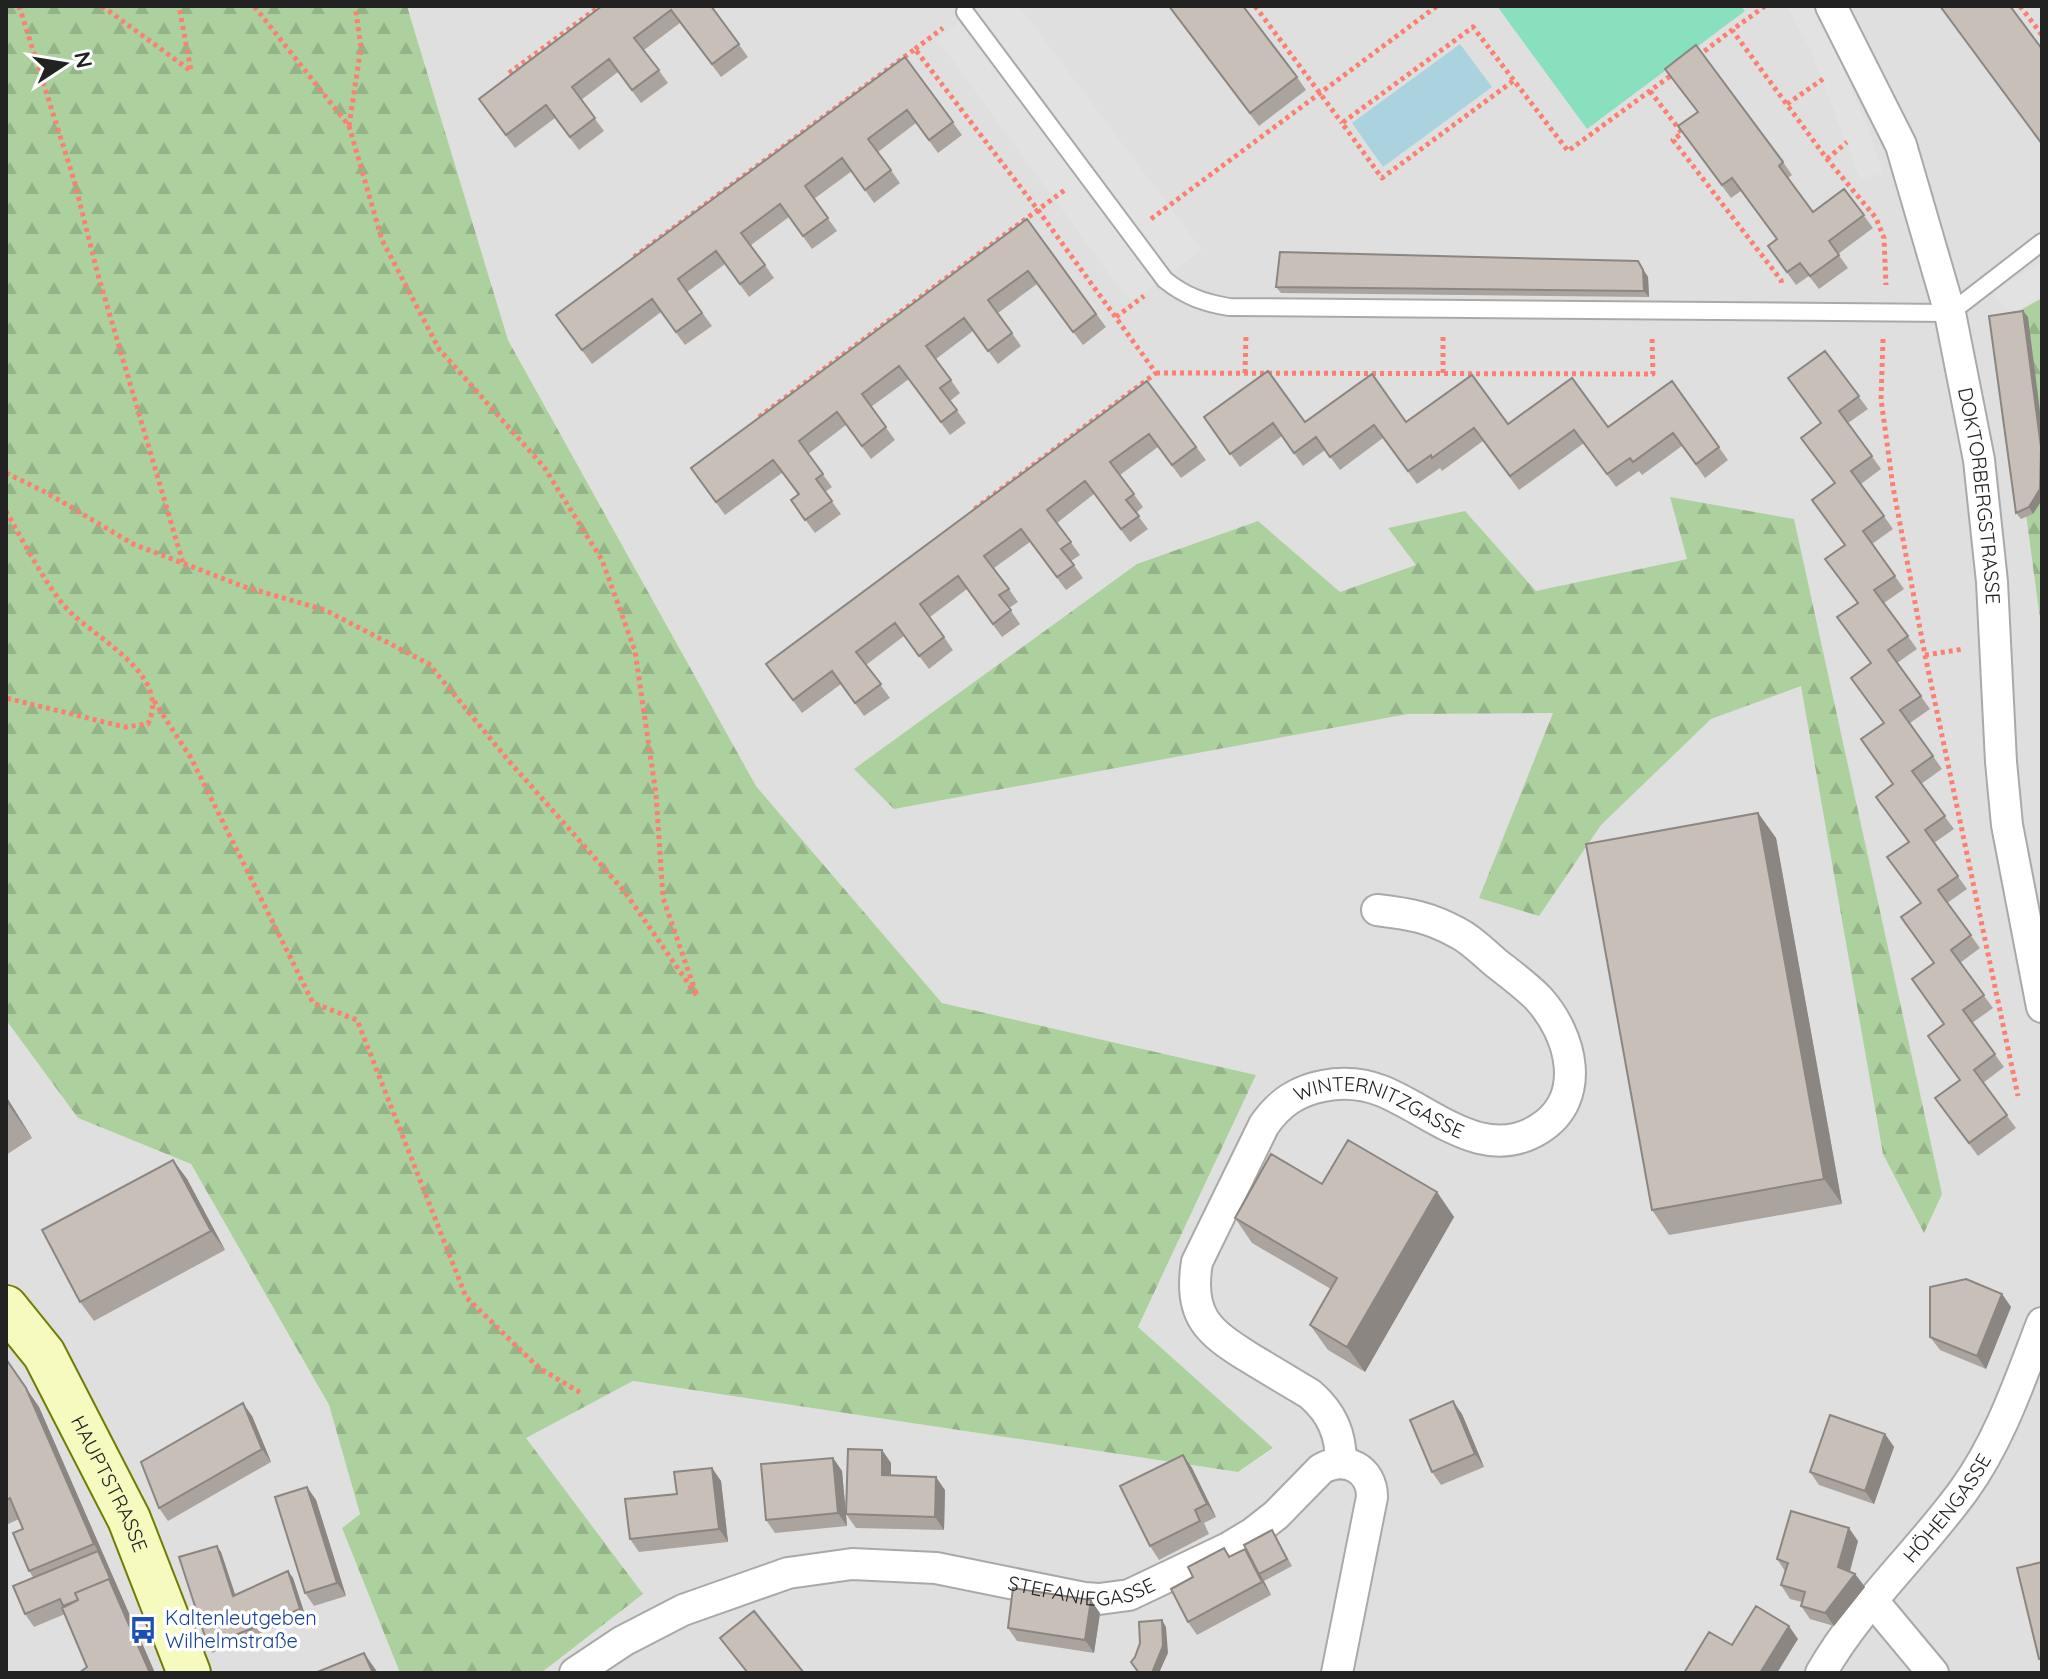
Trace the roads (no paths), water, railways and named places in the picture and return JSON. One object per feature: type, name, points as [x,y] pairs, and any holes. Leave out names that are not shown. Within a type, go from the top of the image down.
[{"type":"main road","name":"HAUPTSTRASSE","points":[[6,1307],[44,1354],[129,1519],[189,1673]]},
{"type":"street","name":"DOKTORBERGSTRASSE","points":[[1831,6],[1901,145],[1950,313],[1979,460],[1992,582],[2007,825],[2042,1007]]},
{"type":"street","name":"WINTERNITZGASSE","points":[[1341,1463],[1339,1437],[1320,1403],[1215,1336],[1197,1302],[1197,1262],[1264,1125],[1276,1109],[1303,1091],[1327,1085],[1351,1084],[1383,1091],[1463,1134],[1501,1141],[1527,1135],[1549,1122],[1565,1101],[1570,1088],[1571,1069],[1560,1031],[1538,998],[1461,934],[1421,915],[1377,910]]},
{"type":"street","name":"HÖHENGASSE","points":[[1821,1673],[1832,1653],[1964,1490],[1987,1455],[2042,1323]]},
{"type":"street","name":"STEFANIEGASSE","points":[[575,1673],[623,1641],[683,1610],[788,1573],[852,1564],[936,1568],[1084,1598],[1129,1595],[1253,1533],[1276,1515],[1321,1469],[1341,1463]]},
{"type":"street","points":[[1337,1673],[1373,1492],[1361,1469],[1341,1463]]},
{"type":"street","points":[[1873,1601],[1933,1673]]},
{"type":"lane","points":[[965,12],[1165,280],[1179,291],[1212,305],[1950,313],[2042,242]]},
{"type":"water","points":[[1460,44],[1492,87],[1383,167],[1352,123]]},
{"type":"place","name":"Kaltenleutgeben Wilhelmstraße","points":[[143,1630]]}]
